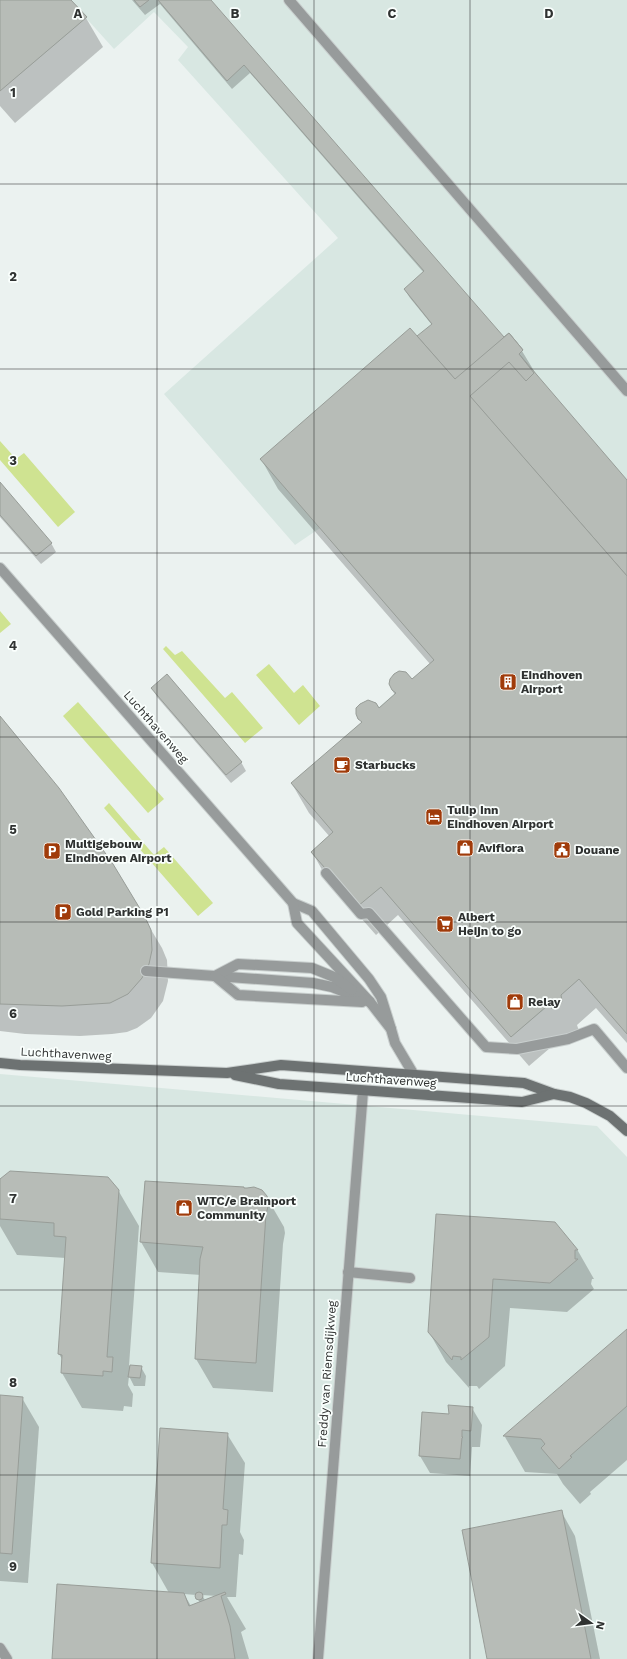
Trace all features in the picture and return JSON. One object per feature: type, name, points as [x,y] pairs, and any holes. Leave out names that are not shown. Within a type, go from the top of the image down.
[{"type":"street","points":[[289,0],[627,391]]},
{"type":"street","name":"Luchthavenweg","points":[[0,568],[292,903],[297,923],[370,1002],[391,1029]]},
{"type":"street","points":[[326,873],[360,914],[369,913],[486,1047],[517,1049],[568,1039],[594,1029],[627,1068]]},
{"type":"street","name":"Luchthavenweg","points":[[292,903],[312,910],[364,972],[381,997],[395,1043],[414,1075]]},
{"type":"street","name":"Luchthavenweg","points":[[215,976],[238,964],[312,968],[334,977],[370,1002]]},
{"type":"street","points":[[146,971],[313,983],[332,987],[370,1002]]},
{"type":"street","points":[[215,976],[238,995],[370,1002]]},
{"type":"street","name":"Luchthavenweg","points":[[0,1063],[227,1073],[279,1084],[522,1102],[554,1094]]},
{"type":"street","name":"Luchthavenweg","points":[[227,1073],[281,1065],[524,1083],[554,1094],[570,1097],[599,1109],[610,1116],[627,1131]]},
{"type":"street","name":"Freddy van Riemsdijkweg","points":[[318,1659],[363,1091]]},
{"type":"street","points":[[348,1272],[410,1278]]},
{"type":"street","points":[[0,1648],[7,1659]]},
{"type":"shaded area","name":"Eindhoven Airport","points":[[0,0],[627,0],[627,1034],[579,979],[561,995],[562,1001],[559,1007],[554,1009],[547,1007],[511,1037],[381,887],[358,906],[311,852],[333,832],[291,783],[362,722],[357,716],[356,710],[360,704],[368,700],[376,703],[379,707],[395,693],[389,682],[394,674],[399,671],[406,672],[412,679],[434,660],[320,528],[295,545],[164,394],[338,238],[178,60],[188,47],[154,12],[114,49],[86,18],[0,91]]},
{"type":"shaded area","points":[[0,1074],[597,1126],[627,1157],[627,1659],[0,1659]]},
{"type":"green space","points":[[0,441],[16,459],[24,453],[75,512],[58,527],[0,460]]},
{"type":"green space","points":[[0,611],[11,624],[0,633]]},
{"type":"green space","points":[[166,646],[175,655],[182,651],[225,698],[232,692],[263,728],[245,743],[163,649]]},
{"type":"green space","points":[[269,664],[294,693],[303,685],[320,706],[299,725],[256,675]]},
{"type":"green space","points":[[78,702],[164,799],[148,813],[63,716]]},
{"type":"green space","points":[[109,803],[154,855],[164,847],[213,903],[198,916],[104,808]]},
{"type":"building","points":[[0,0],[71,0],[87,17],[0,91]]},
{"type":"building","points":[[134,0],[149,0],[140,7]]},
{"type":"building","points":[[158,0],[211,0],[504,337],[509,333],[523,350],[519,354],[627,480],[627,576],[417,336],[432,324],[404,289],[424,271],[244,65],[227,81]]},
{"type":"building","name":"Eindhoven Airport","points":[[410,328],[455,379],[509,333],[523,350],[519,354],[534,373],[526,381],[509,362],[470,396],[627,576],[627,1034],[579,979],[561,995],[562,1001],[559,1007],[554,1009],[547,1006],[511,1037],[381,887],[358,906],[311,852],[333,832],[291,783],[362,722],[358,719],[356,714],[356,708],[360,704],[368,700],[376,703],[379,708],[396,693],[392,690],[389,684],[390,679],[394,674],[399,671],[406,672],[412,679],[434,660],[260,459]]},
{"type":"building","points":[[0,482],[52,543],[36,556],[0,515]]},
{"type":"building","points":[[167,674],[242,762],[226,775],[151,688]]},
{"type":"building","name":"Multigebouw Eindhoven Airport","points":[[0,716],[59,788],[113,864],[145,917],[151,930],[152,950],[149,964],[142,978],[128,994],[110,1003],[62,1006],[0,1004]]},
{"type":"building","points":[[10,1171],[108,1177],[119,1190],[107,1357],[113,1357],[112,1372],[103,1371],[103,1376],[61,1373],[62,1355],[58,1354],[66,1237],[54,1236],[54,1223],[0,1219],[0,1179]]},
{"type":"building","points":[[145,1181],[244,1188],[254,1187],[262,1190],[267,1196],[269,1203],[266,1214],[256,1363],[195,1359],[200,1259],[203,1247],[140,1242]]},
{"type":"building","points":[[436,1214],[555,1222],[578,1250],[575,1250],[575,1259],[578,1259],[550,1283],[493,1279],[489,1337],[461,1360],[461,1357],[453,1356],[452,1360],[428,1332]]},
{"type":"building","points":[[627,1329],[627,1406],[570,1456],[572,1457],[559,1469],[541,1448],[545,1444],[541,1439],[503,1436]]},
{"type":"building","points":[[130,1365],[142,1366],[140,1378],[128,1377]]},
{"type":"building","points":[[0,1395],[23,1397],[12,1554],[0,1553]]},
{"type":"building","points":[[448,1405],[473,1407],[471,1431],[462,1430],[463,1437],[460,1459],[419,1456],[422,1412],[449,1414]]},
{"type":"building","points":[[160,1428],[228,1433],[223,1509],[228,1510],[227,1525],[222,1525],[220,1568],[151,1563]]},
{"type":"building","points":[[562,1510],[591,1659],[487,1659],[462,1530]]},
{"type":"building","points":[[57,1584],[184,1593],[189,1606],[225,1592],[226,1594],[221,1596],[230,1626],[235,1659],[52,1659]]},
{"type":"building","points":[[197,1592],[201,1592],[203,1596],[201,1600],[197,1600],[195,1598],[195,1594]]},
{"type":"place","name":"Eindhoven Airport","points":[[508,682]]},
{"type":"place","name":"Starbucks","points":[[342,765]]},
{"type":"place","name":"Tulip Inn Eindhoven Airport","points":[[434,817]]},
{"type":"place","name":"Aviflora","points":[[465,848]]},
{"type":"place","name":"Douane","points":[[562,850]]},
{"type":"place","name":"Multigebouw Eindhoven Airport","points":[[52,851]]},
{"type":"place","name":"Gold Parking P1","points":[[63,912]]},
{"type":"place","name":"Albert Heijn to go","points":[[445,924]]},
{"type":"place","name":"Relay","points":[[515,1002]]},
{"type":"place","name":"WTC/e Brainport Community","points":[[184,1208]]}]
